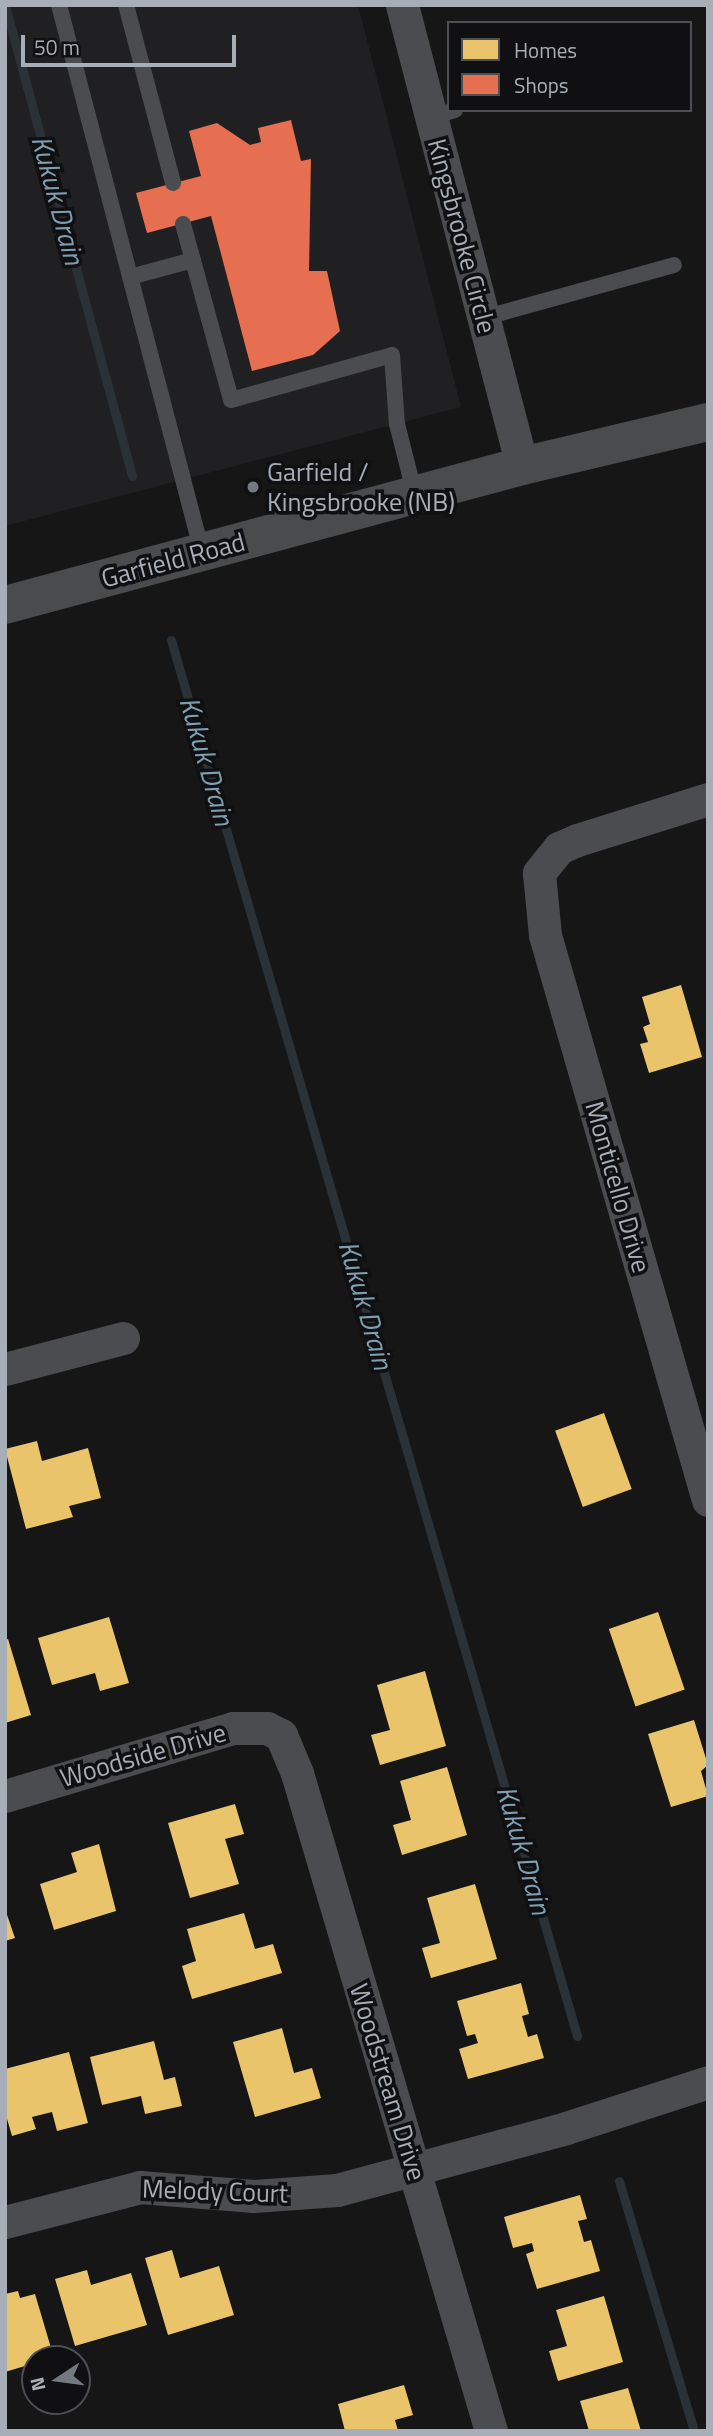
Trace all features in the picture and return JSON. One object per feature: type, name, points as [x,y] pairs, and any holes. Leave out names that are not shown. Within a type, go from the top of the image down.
[{"type":"main road","name":"Garfield Road","points":[[5,605],[522,467],[708,422]]},
{"type":"street","name":"Kingsbrooke Circle","points":[[402,5],[443,113],[483,318],[522,467]]},
{"type":"street","name":"Monticello Drive","points":[[708,799],[577,840],[559,848],[539,873],[545,935],[708,1500]]},
{"type":"street","points":[[5,1369],[123,1338]]},
{"type":"street","name":"Woodside Drive","points":[[5,1796],[233,1728],[267,1728],[281,1735]]},
{"type":"street","name":"Woodstream Drive","points":[[281,1735],[297,1773],[491,2431]]},
{"type":"street","name":"Melody Court","points":[[5,2222],[140,2186],[296,2195],[337,2190],[566,2128],[708,2082]]},
{"type":"lane","points":[[59,5],[202,552]]},
{"type":"lane","points":[[126,5],[173,183]]},
{"type":"lane","points":[[183,224],[231,400],[393,355],[397,424],[415,495]]},
{"type":"lane","points":[[130,276],[193,260]]},
{"type":"lane","points":[[483,318],[674,265]]},
{"type":"shaded area","points":[[5,5],[358,5],[461,407],[5,526]]},
{"type":"building: Homes","points":[[681,985],[702,1057],[649,1073],[640,1044],[648,1042],[643,1027],[650,1024],[642,997]]},
{"type":"building: Homes","points":[[604,1413],[632,1489],[583,1507],[555,1431]]},
{"type":"building: Homes","points":[[37,1441],[42,1461],[88,1448],[101,1498],[69,1506],[73,1517],[26,1529],[5,1449]]},
{"type":"building: Homes","points":[[658,1612],[685,1690],[636,1706],[609,1629]]},
{"type":"building: Homes","points":[[109,1617],[129,1683],[100,1691],[95,1673],[52,1685],[38,1638]]},
{"type":"building: Homes","points":[[8,1639],[31,1715],[5,1723],[5,1640]]},
{"type":"building: Homes","points":[[425,1671],[446,1746],[380,1765],[371,1735],[390,1730],[377,1685]]},
{"type":"building: Homes","points":[[694,1720],[708,1765],[701,1771],[708,1796],[671,1807],[648,1734]]},
{"type":"building: Homes","points":[[447,1767],[467,1835],[402,1855],[393,1825],[411,1820],[400,1781]]},
{"type":"building: Homes","points":[[235,1804],[244,1834],[225,1839],[239,1884],[190,1898],[168,1823]]},
{"type":"building: Homes","points":[[99,1844],[116,1911],[54,1930],[40,1884],[77,1872],[71,1853]]},
{"type":"building: Homes","points":[[475,1884],[497,1959],[431,1978],[422,1948],[440,1943],[427,1898]]},
{"type":"building: Homes","points":[[5,1909],[15,1938],[5,1941]]},
{"type":"building: Homes","points":[[244,1913],[255,1949],[273,1944],[282,1973],[192,1999],[182,1966],[196,1961],[187,1929]]},
{"type":"building: Homes","points":[[521,1983],[529,2014],[522,2016],[528,2037],[537,2034],[544,2058],[468,2079],[459,2049],[478,2043],[475,2034],[467,2036],[457,2001]]},
{"type":"building: Homes","points":[[282,2028],[294,2073],[312,2068],[321,2098],[255,2117],[233,2042]]},
{"type":"building: Homes","points":[[154,2041],[164,2080],[175,2077],[182,2106],[145,2114],[141,2096],[102,2105],[90,2057]]},
{"type":"building: Homes","points":[[69,2052],[88,2123],[57,2131],[52,2112],[32,2117],[36,2129],[12,2136],[5,2112],[5,2069]]},
{"type":"building: Homes","points":[[580,2195],[587,2219],[578,2221],[584,2242],[591,2240],[600,2271],[537,2289],[526,2254],[534,2251],[532,2243],[513,2248],[504,2217]]},
{"type":"building: Homes","points":[[172,2250],[180,2278],[219,2266],[234,2315],[168,2335],[145,2258]]},
{"type":"building: Homes","points":[[87,2270],[91,2285],[131,2273],[147,2325],[75,2345],[55,2279]]},
{"type":"building: Homes","points":[[18,2291],[20,2298],[35,2294],[50,2345],[21,2345],[21,2367],[5,2372],[5,2294]]},
{"type":"building: Homes","points":[[604,2296],[623,2362],[558,2381],[549,2351],[567,2346],[556,2310]]},
{"type":"building: Homes","points":[[404,2385],[413,2415],[395,2420],[398,2431],[345,2431],[338,2404]]},
{"type":"building: Homes","points":[[628,2388],[641,2431],[589,2431],[580,2401]]},
{"type":"building: Shops","points":[[291,120],[301,161],[311,159],[309,271],[327,271],[340,331],[313,355],[252,371],[211,216],[147,233],[136,193],[201,176],[189,131],[217,123],[250,145],[261,142],[258,128]]},
{"type":"waterway","name":"Kukuk Drain","points":[[5,5],[132,476]]},
{"type":"waterway","name":"Kukuk Drain","points":[[171,640],[577,2036]]},
{"type":"waterway","points":[[619,2181],[694,2431]]},
{"type":"place","name":"Garfield / Kingsbrooke (NB)","points":[[253,487]]}]
